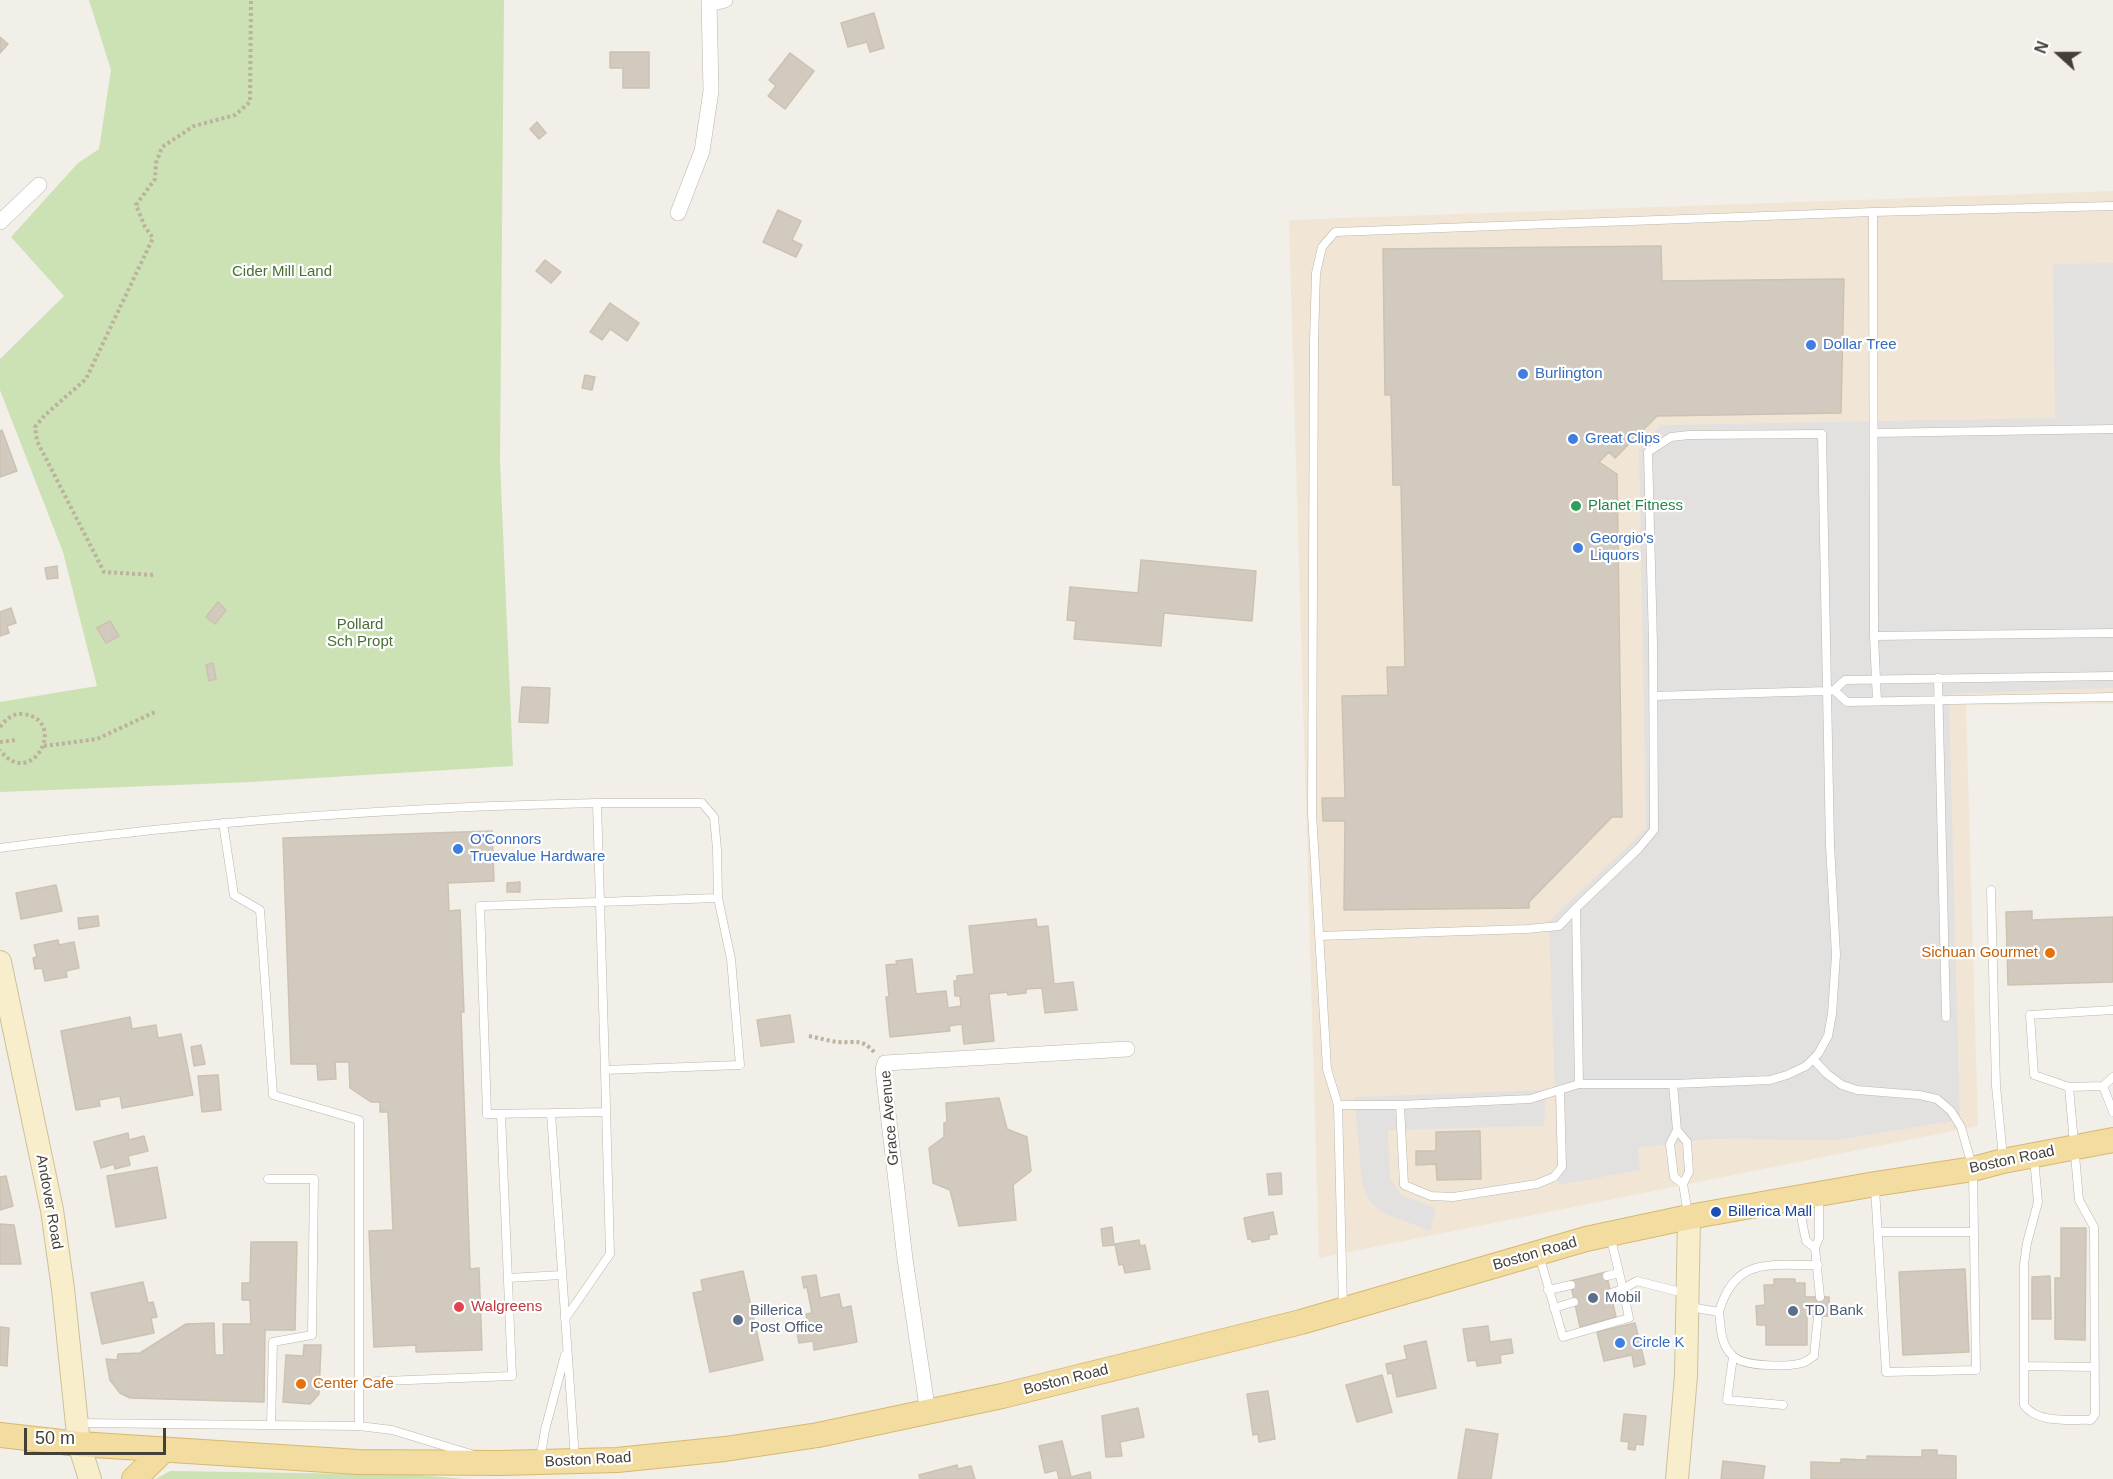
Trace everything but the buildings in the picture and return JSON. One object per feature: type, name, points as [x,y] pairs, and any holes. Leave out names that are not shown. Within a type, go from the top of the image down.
[{"type":"main road","name":"Andover Road","points":[[0,962],[52,1210],[63,1289],[78,1434],[90,1479]]},
{"type":"main road","name":"Boston Road","points":[[0,1435],[78,1434],[164,1450],[348,1461],[540,1462],[576,1470],[617,1460],[725,1449],[818,1436],[928,1413],[1343,1310],[1609,1234],[1689,1217],[1973,1169],[2113,1140]]},
{"type":"main road","points":[[1677,1479],[1686,1376],[1689,1217]]},
{"type":"main road","points":[[134,1479],[164,1450]]},
{"type":"street","points":[[678,213],[704,141],[711,91],[709,2],[725,0]]},
{"type":"street","points":[[0,222],[39,185]]},
{"type":"street","name":"Grace Avenue","points":[[928,1413],[905,1259],[883,1070],[885,1063],[1127,1049]]},
{"type":"lane","points":[[1343,1310],[1338,1105],[1327,1069],[1312,813],[1314,376],[1316,273],[1322,247],[1335,232],[1873,212],[2113,206]]},
{"type":"lane","points":[[1873,212],[1874,636],[1877,701]]},
{"type":"lane","points":[[1874,433],[2113,429]]},
{"type":"lane","points":[[1319,936],[1558,926],[1639,848],[1654,830],[1648,452],[1671,437],[1689,435],[1822,434],[1830,691],[1832,899],[1836,955],[1832,1014],[1828,1036],[1813,1059],[1806,1066],[1787,1076],[1770,1080],[1673,1084],[1579,1084],[1530,1100],[1338,1105]]},
{"type":"lane","points":[[1874,636],[2113,633]]},
{"type":"lane","points":[[1830,691],[1845,680],[2113,676]]},
{"type":"lane","points":[[1938,678],[1947,1017]]},
{"type":"lane","points":[[1653,696],[1830,691],[1847,702],[2113,697]]},
{"type":"lane","points":[[565,1319],[610,1254],[597,803]]},
{"type":"lane","points":[[0,848],[223,823],[488,805],[702,803],[714,817],[718,898],[731,959],[740,1065],[605,1070]]},
{"type":"lane","points":[[223,823],[234,895],[260,910],[273,1095],[359,1120],[359,1426]]},
{"type":"lane","points":[[1991,890],[1996,1086],[2003,1161]]},
{"type":"lane","points":[[606,1112],[487,1114],[480,906],[718,898]]},
{"type":"lane","points":[[1576,908],[1579,1084]]},
{"type":"lane","points":[[2113,1010],[2030,1015],[2034,1075],[2069,1087],[2103,1086],[2113,1077]]},
{"type":"lane","points":[[1813,1059],[1827,1074],[1842,1085],[1857,1090],[1918,1095],[1937,1100],[1951,1111],[1961,1127],[1973,1169],[1976,1370],[1886,1372],[1875,1184]]},
{"type":"lane","points":[[1673,1084],[1677,1130],[1670,1144],[1674,1177],[1683,1184]]},
{"type":"lane","points":[[2103,1086],[2113,1112]]},
{"type":"lane","points":[[2034,1156],[2038,1202],[2024,1264],[2023,1401],[2028,1410],[2037,1416],[2091,1420],[2095,1414],[2095,1237],[2094,1227],[2079,1200],[2069,1087]]},
{"type":"lane","points":[[1400,1105],[1404,1185],[1431,1196],[1453,1197],[1537,1184],[1554,1177],[1562,1167],[1560,1091]]},
{"type":"lane","points":[[551,1113],[576,1470]]},
{"type":"lane","points":[[358,1382],[512,1376],[501,1114]]},
{"type":"lane","points":[[1677,1130],[1687,1142],[1689,1172],[1683,1184],[1689,1217]]},
{"type":"lane","points":[[268,1179],[314,1179],[312,1335],[273,1342],[271,1425]]},
{"type":"lane","points":[[1808,1196],[1806,1241],[1815,1248]]},
{"type":"lane","points":[[1808,1196],[1820,1238],[1815,1248],[1820,1297]]},
{"type":"lane","points":[[1878,1232],[1974,1232]]},
{"type":"lane","points":[[1538,1253],[1563,1337],[1629,1318],[1609,1234]]},
{"type":"lane","points":[[1818,1265],[1764,1265],[1744,1274],[1728,1287],[1719,1312],[1722,1339],[1733,1357],[1749,1363],[1768,1365],[1804,1363],[1814,1356],[1818,1316]]},
{"type":"lane","points":[[1607,1276],[1619,1273]]},
{"type":"lane","points":[[508,1278],[562,1275]]},
{"type":"lane","points":[[1611,1293],[1637,1281],[1719,1312]]},
{"type":"lane","points":[[1548,1290],[1571,1285]]},
{"type":"lane","points":[[1554,1308],[1574,1302]]},
{"type":"lane","points":[[540,1462],[545,1430],[567,1348]]},
{"type":"lane","points":[[1733,1357],[1727,1400],[1783,1405]]},
{"type":"lane","points":[[2024,1366],[2094,1367]]},
{"type":"lane","points":[[78,1434],[271,1425],[359,1426],[392,1430],[501,1463]]},
{"type":"path","points":[[153,575],[104,572],[37,441],[35,427],[45,415],[86,379],[153,238],[136,205],[155,179],[156,163],[162,147],[194,126],[235,115],[250,102],[251,0]]},
{"type":"path","points":[[44,746],[97,739],[157,711]]},
{"type":"path","points":[[0,727],[11,716],[18,714],[34,717],[44,730],[44,746],[35,758],[20,762],[6,757],[0,750]]},
{"type":"path","points":[[0,742],[15,740]]},
{"type":"path","points":[[809,1036],[838,1042],[856,1041],[867,1044],[885,1063]]},
{"type":"shaded area","name":"Billerica Mall","points":[[2113,191],[2113,704],[1966,705],[1978,1126],[1319,1258],[1289,220]]},
{"type":"shaded area","points":[[2113,263],[2113,688],[1949,694],[1960,1120],[1837,1140],[1711,1139],[1638,1148],[1640,1170],[1558,1185],[1549,921],[1646,829],[1639,449],[1661,425],[2055,418],[2053,264]]},
{"type":"shaded area","points":[[1546,1090],[1544,1126],[1388,1130],[1390,1178],[1401,1195],[1436,1208],[1430,1231],[1381,1212],[1369,1200],[1362,1182],[1354,1097]]},
{"type":"green space","name":"Cider Mill Land","points":[[89,0],[504,0],[500,461],[513,766],[250,782],[0,792],[0,702],[97,686],[63,552],[0,390],[0,359],[64,296],[11,237],[78,163],[99,149],[111,70]]},
{"type":"green space","points":[[170,1471],[418,1475],[466,1479],[156,1479]]},
{"type":"place","name":"Dollar Tree","points":[[1811,345]]},
{"type":"place","name":"Burlington","points":[[1523,374]]},
{"type":"place","name":"Great Clips","points":[[1573,439]]},
{"type":"place","name":"Planet Fitness","points":[[1576,506]]},
{"type":"place","name":"Georgio's Liquors","points":[[1578,548]]},
{"type":"place","name":"O'Connors Truevalue Hardware","points":[[458,849]]},
{"type":"place","name":"Sichuan Gourmet","points":[[2050,953]]},
{"type":"place","name":"Billerica Mall","points":[[1716,1212]]},
{"type":"place","name":"Mobil","points":[[1593,1298]]},
{"type":"place","name":"Walgreens","points":[[459,1307]]},
{"type":"place","name":"TD Bank","points":[[1793,1311]]},
{"type":"place","name":"Billerica Post Office","points":[[738,1320]]},
{"type":"place","name":"Circle K","points":[[1620,1343]]},
{"type":"place","name":"Center Cafe","points":[[301,1384]]},
{"type":"park label","name":"Pollard Sch Propt","points":[[360,634]]}]
